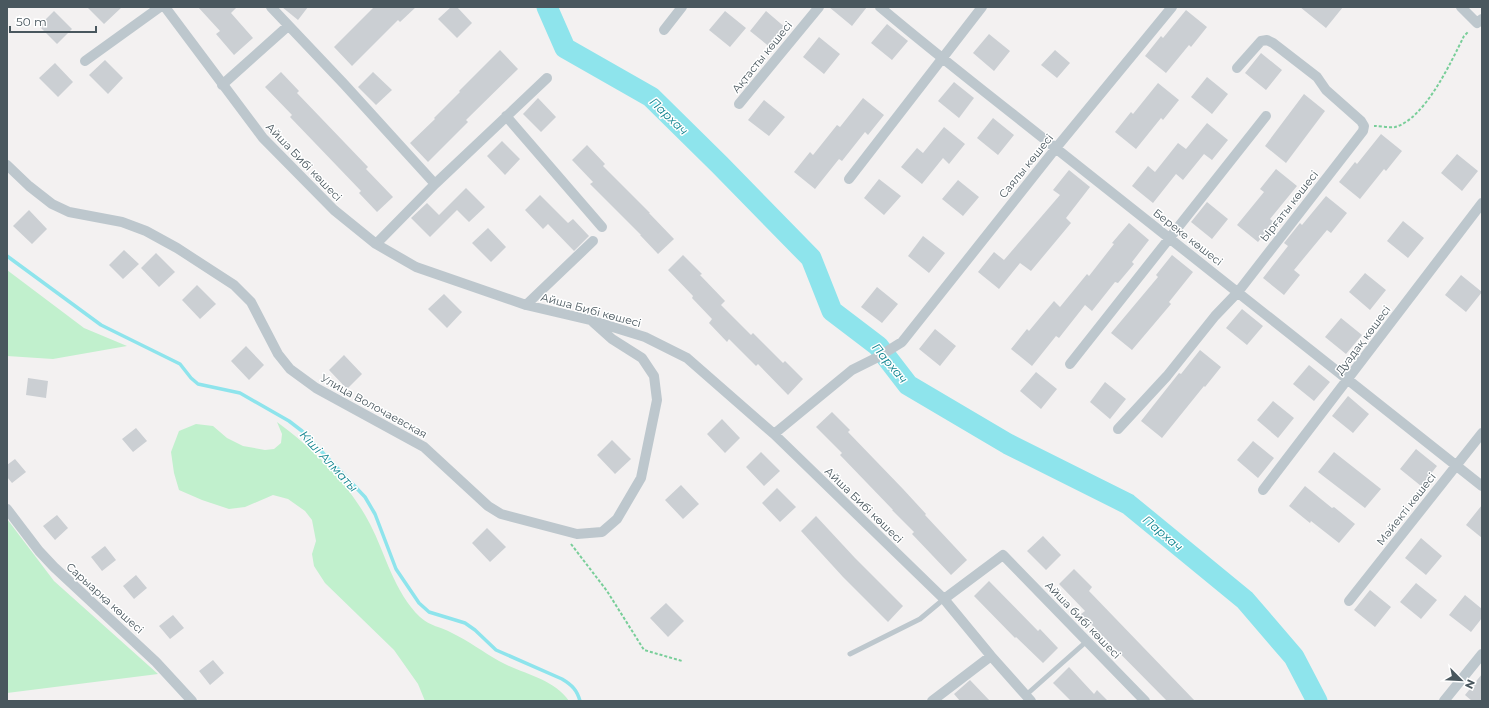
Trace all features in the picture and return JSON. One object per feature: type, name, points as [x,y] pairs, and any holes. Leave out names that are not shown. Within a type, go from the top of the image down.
[{"type":"street","points":[[85,60],[160,7]]},
{"type":"street","name":"Айша Бибі көшесі","points":[[165,7],[263,138],[334,210],[376,244],[416,267],[526,305],[590,320],[645,337],[687,358],[774,434],[944,599],[1028,698]]},
{"type":"street","points":[[271,7],[344,84],[435,184]]},
{"type":"street","points":[[664,30],[682,7]]},
{"type":"street","name":"Ақтасты көшесі","points":[[739,104],[818,7]]},
{"type":"street","name":"Береке көшесі","points":[[880,7],[941,58],[1349,378],[1482,486]]},
{"type":"street","points":[[849,179],[941,58],[982,7]]},
{"type":"street","name":"Саялы көшесі","points":[[774,434],[852,370],[878,357],[902,342],[1056,148],[1172,7]]},
{"type":"street","points":[[1461,7],[1479,21]]},
{"type":"street","points":[[222,85],[288,26]]},
{"type":"street","points":[[1237,68],[1261,41],[1267,40],[1317,77],[1326,90],[1361,121],[1364,126]]},
{"type":"street","points":[[376,244],[435,184],[547,78]]},
{"type":"street","points":[[506,116],[602,227]]},
{"type":"street","points":[[1070,364],[1266,116]]},
{"type":"street","name":"Ырғаты көшесі","points":[[1118,429],[1167,376],[1215,316],[1238,292],[1364,126]]},
{"type":"street","name":"Улица Волочаевская","points":[[7,165],[52,204],[68,212],[122,222],[146,231],[177,248],[234,285],[251,302],[278,354],[290,369],[316,388],[424,447],[488,506],[501,514],[577,534],[602,532],[617,519],[641,478],[657,400],[654,376],[642,358],[612,339],[590,320]]},
{"type":"street","name":"Дуадақ көшесі","points":[[1263,490],[1482,203]]},
{"type":"street","points":[[526,305],[593,241]]},
{"type":"street","name":"Мәйекті көшесі","points":[[1349,601],[1482,433]]},
{"type":"street","name":"Сарыарқа көшесі","points":[[7,509],[39,551],[54,567],[135,641],[192,701]]},
{"type":"street","name":"Айша бибі көшесі","points":[[944,599],[1003,555],[1145,701]]},
{"type":"street","points":[[1444,701],[1482,654]]},
{"type":"street","points":[[932,701],[991,656]]},
{"type":"lane","points":[[850,654],[920,619],[944,599]]},
{"type":"lane","points":[[1028,698],[1087,641]]},
{"type":"path","points":[[1364,126],[1395,127],[1414,117],[1434,91],[1464,36],[1479,21]]},
{"type":"path","points":[[561,530],[607,591],[644,650],[682,661]]},
{"type":"green space","points":[[7,270],[84,328],[127,346],[53,359],[7,356]]},
{"type":"green space","points":[[277,422],[317,455],[330,468],[352,495],[370,524],[391,573],[403,596],[420,617],[428,623],[464,639],[508,666],[537,677],[555,687],[569,701],[425,701],[418,684],[394,650],[325,583],[314,566],[312,554],[316,541],[312,520],[305,511],[288,499],[273,495],[245,507],[229,509],[179,490],[174,473],[171,452],[179,431],[196,424],[213,426],[227,438],[243,446],[265,450],[274,449],[281,443],[282,434]]},
{"type":"green space","points":[[7,519],[54,581],[158,674],[7,693]]},
{"type":"building","points":[[87,7],[122,7],[104,24]]},
{"type":"building","points":[[198,7],[237,7],[231,13],[253,38],[234,55],[216,34],[220,31]]},
{"type":"building","points":[[282,7],[308,7],[298,20]]},
{"type":"building","points":[[374,7],[416,7],[400,22],[398,20],[352,66],[334,47]]},
{"type":"building","points":[[451,7],[457,7],[472,23],[457,38],[438,19]]},
{"type":"building","points":[[829,7],[867,7],[852,26]]},
{"type":"building","points":[[1300,7],[1343,7],[1326,28]]},
{"type":"building","points":[[1186,10],[1207,27],[1191,47],[1189,45],[1166,73],[1145,56],[1161,36],[1163,38]]},
{"type":"building","points":[[54,11],[72,29],[57,44],[39,26]]},
{"type":"building","points":[[725,11],[746,28],[730,47],[709,30]]},
{"type":"building","points":[[766,11],[787,29],[771,48],[750,31]]},
{"type":"building","points":[[887,24],[908,41],[892,60],[871,43]]},
{"type":"building","points":[[989,34],[1010,51],[994,71],[973,53]]},
{"type":"building","points":[[819,37],[840,54],[824,74],[803,57]]},
{"type":"building","points":[[500,50],[518,69],[466,120],[468,122],[428,162],[410,143],[435,119],[434,118],[460,92],[459,91]]},
{"type":"building","points":[[1055,50],[1070,63],[1057,78],[1041,65]]},
{"type":"building","points":[[1261,53],[1282,70],[1266,90],[1245,73]]},
{"type":"building","points":[[105,60],[123,78],[108,94],[89,75]]},
{"type":"building","points":[[55,63],[73,82],[58,97],[39,78]]},
{"type":"building","points":[[281,72],[299,91],[297,93],[368,167],[366,169],[393,197],[377,212],[359,193],[361,191],[290,117],[292,115],[265,87]]},
{"type":"building","points":[[373,72],[392,90],[376,105],[358,87]]},
{"type":"building","points":[[1207,77],[1228,94],[1212,114],[1191,97]]},
{"type":"building","points":[[954,82],[974,98],[959,118],[938,101]]},
{"type":"building","points":[[1158,83],[1179,100],[1163,120],[1161,118],[1136,149],[1115,132],[1131,112],[1133,114]]},
{"type":"building","points":[[1304,94],[1325,111],[1286,163],[1265,146]]},
{"type":"building","points":[[538,98],[556,117],[541,132],[523,114]]},
{"type":"building","points":[[863,98],[884,115],[868,135],[865,132],[842,161],[839,159],[815,189],[794,172],[810,152],[813,155],[837,125],[840,127]]},
{"type":"building","points":[[764,100],[785,117],[769,136],[748,120]]},
{"type":"building","points":[[993,118],[1014,135],[998,155],[977,138]]},
{"type":"building","points":[[1207,123],[1228,140],[1212,160],[1204,154],[1183,180],[1176,174],[1153,203],[1132,186],[1148,166],[1155,172],[1178,143],[1186,149]]},
{"type":"building","points":[[944,127],[965,144],[949,164],[943,158],[922,184],[901,167],[917,148],[923,153]]},
{"type":"building","points":[[1381,134],[1402,151],[1386,171],[1384,169],[1360,199],[1339,182],[1355,162],[1357,164]]},
{"type":"building","points":[[502,141],[520,159],[505,175],[487,156]]},
{"type":"building","points":[[587,145],[605,164],[603,166],[674,239],[658,254],[590,184],[593,182],[572,160]]},
{"type":"building","points":[[1457,154],[1478,171],[1462,191],[1441,173]]},
{"type":"building","points":[[1276,169],[1297,186],[1270,219],[1274,222],[1258,242],[1237,225],[1264,192],[1260,189]]},
{"type":"building","points":[[1069,170],[1090,187],[1066,218],[1071,223],[1031,271],[1020,263],[999,289],[978,272],[994,252],[1004,260],[1060,195],[1053,190]]},
{"type":"building","points":[[879,179],[901,196],[884,215],[864,198]]},
{"type":"building","points":[[958,180],[979,197],[963,216],[942,199]]},
{"type":"building","points":[[466,188],[485,207],[469,222],[457,210],[430,237],[411,218],[427,203],[439,215]]},
{"type":"building","points":[[540,195],[568,223],[573,219],[589,236],[574,251],[548,224],[543,229],[525,210]]},
{"type":"building","points":[[1326,196],[1347,213],[1331,233],[1327,230],[1294,270],[1300,275],[1284,295],[1263,278],[1288,246],[1284,243],[1300,223],[1302,225]]},
{"type":"building","points":[[1207,202],[1228,219],[1212,239],[1191,222]]},
{"type":"building","points":[[29,210],[47,229],[32,244],[13,226]]},
{"type":"building","points":[[1403,221],[1424,238],[1408,258],[1387,241]]},
{"type":"building","points":[[1129,223],[1149,240],[1132,262],[1134,264],[1118,283],[1115,282],[1092,311],[1085,305],[1059,338],[1056,336],[1032,366],[1011,349],[1027,329],[1029,331],[1054,301],[1060,307],[1087,274],[1089,276],[1114,244],[1112,243]]},
{"type":"building","points":[[488,228],[506,247],[491,262],[472,243]]},
{"type":"building","points":[[923,236],[945,253],[929,273],[908,256]]},
{"type":"building","points":[[124,250],[139,264],[123,279],[109,265]]},
{"type":"building","points":[[156,253],[175,272],[159,287],[141,268]]},
{"type":"building","points":[[683,255],[702,274],[700,275],[725,301],[721,305],[751,335],[753,333],[783,363],[785,361],[803,379],[788,395],[758,364],[756,366],[729,339],[727,342],[709,323],[712,319],[692,298],[693,296],[668,270]]},
{"type":"building","points":[[1172,255],[1193,272],[1169,302],[1171,304],[1132,350],[1111,333],[1158,277],[1156,275]]},
{"type":"building","points":[[1365,273],[1386,290],[1370,310],[1349,292]]},
{"type":"building","points":[[1461,275],[1482,292],[1466,312],[1445,295]]},
{"type":"building","points":[[197,285],[216,304],[200,319],[182,300]]},
{"type":"building","points":[[877,287],[898,304],[882,323],[861,307]]},
{"type":"building","points":[[444,294],[462,312],[447,328],[428,309]]},
{"type":"building","points":[[1242,309],[1263,326],[1247,345],[1226,328]]},
{"type":"building","points":[[1341,318],[1362,335],[1346,354],[1325,337]]},
{"type":"building","points":[[935,329],[956,346],[940,366],[919,349]]},
{"type":"building","points":[[246,346],[264,365],[249,380],[231,361]]},
{"type":"building","points":[[1200,350],[1221,367],[1162,438],[1141,421],[1179,373],[1181,374]]},
{"type":"building","points":[[344,355],[362,374],[347,389],[329,370]]},
{"type":"building","points":[[1309,365],[1330,382],[1314,401],[1293,384]]},
{"type":"building","points":[[1036,372],[1057,389],[1041,409],[1020,391]]},
{"type":"building","points":[[28,378],[48,381],[46,398],[26,395]]},
{"type":"building","points":[[1105,382],[1126,399],[1110,419],[1090,402]]},
{"type":"building","points":[[1348,396],[1369,414],[1353,433],[1332,416]]},
{"type":"building","points":[[1273,401],[1294,418],[1278,438],[1257,420]]},
{"type":"building","points":[[832,412],[850,430],[848,432],[903,489],[967,560],[951,575],[912,534],[914,532],[840,455],[842,453],[816,427]]},
{"type":"building","points":[[722,419],[740,438],[725,453],[707,434]]},
{"type":"building","points":[[136,428],[147,441],[133,452],[122,439]]},
{"type":"building","points":[[612,440],[631,459],[615,474],[597,455]]},
{"type":"building","points":[[1253,441],[1274,458],[1258,478],[1237,460]]},
{"type":"building","points":[[1416,449],[1437,466],[1421,486],[1400,469]]},
{"type":"building","points":[[761,452],[780,471],[764,486],[746,467]]},
{"type":"building","points":[[1334,452],[1381,489],[1365,508],[1318,472]]},
{"type":"building","points":[[15,459],[26,472],[12,483],[7,477],[7,465]]},
{"type":"building","points":[[681,485],[699,504],[683,519],[665,500]]},
{"type":"building","points":[[1305,486],[1355,524],[1339,543],[1289,506]]},
{"type":"building","points":[[777,488],[796,507],[780,522],[762,503]]},
{"type":"building","points":[[1482,505],[1482,538],[1466,525]]},
{"type":"building","points":[[57,515],[68,528],[55,540],[43,526]]},
{"type":"building","points":[[816,516],[903,606],[888,622],[843,577],[801,531]]},
{"type":"building","points":[[487,528],[506,547],[490,562],[472,543]]},
{"type":"building","points":[[1043,536],[1061,555],[1046,570],[1027,551]]},
{"type":"building","points":[[1421,538],[1442,556],[1426,575],[1405,558]]},
{"type":"building","points":[[105,546],[116,560],[102,571],[91,557]]},
{"type":"building","points":[[1074,569],[1092,587],[1089,591],[1195,701],[1167,701],[1081,614],[1085,611],[1059,584]]},
{"type":"building","points":[[136,575],[147,588],[134,599],[123,586]]},
{"type":"building","points":[[989,581],[1038,631],[1040,629],[1058,648],[1043,663],[1016,637],[1015,638],[974,596]]},
{"type":"building","points":[[1416,583],[1437,600],[1421,619],[1400,602]]},
{"type":"building","points":[[1370,590],[1391,607],[1375,627],[1354,610]]},
{"type":"building","points":[[1465,595],[1482,609],[1482,618],[1471,632],[1449,615]]},
{"type":"building","points":[[666,603],[684,621],[668,637],[650,618]]},
{"type":"building","points":[[173,615],[184,628],[170,639],[159,626]]},
{"type":"building","points":[[213,660],[224,673],[210,685],[199,671]]},
{"type":"building","points":[[1069,667],[1094,694],[1097,690],[1108,701],[1071,701],[1053,683]]},
{"type":"building","points":[[1482,674],[1482,701],[1472,701],[1465,695]]},
{"type":"building","points":[[970,680],[990,701],[960,701],[954,694]]},
{"type":"waterway","name":"Пархач","points":[[547,7],[565,48],[651,97],[811,258],[832,311],[878,346],[908,385],[1008,444],[1128,504],[1245,600],[1294,657],[1317,701]]},
{"type":"waterway","name":"Кіші Алматы","points":[[7,256],[101,325],[180,364],[198,384],[240,393],[289,421],[302,431],[365,497],[375,514],[396,569],[419,603],[429,612],[465,623],[475,630],[496,650],[569,683],[574,688],[580,701]]}]
